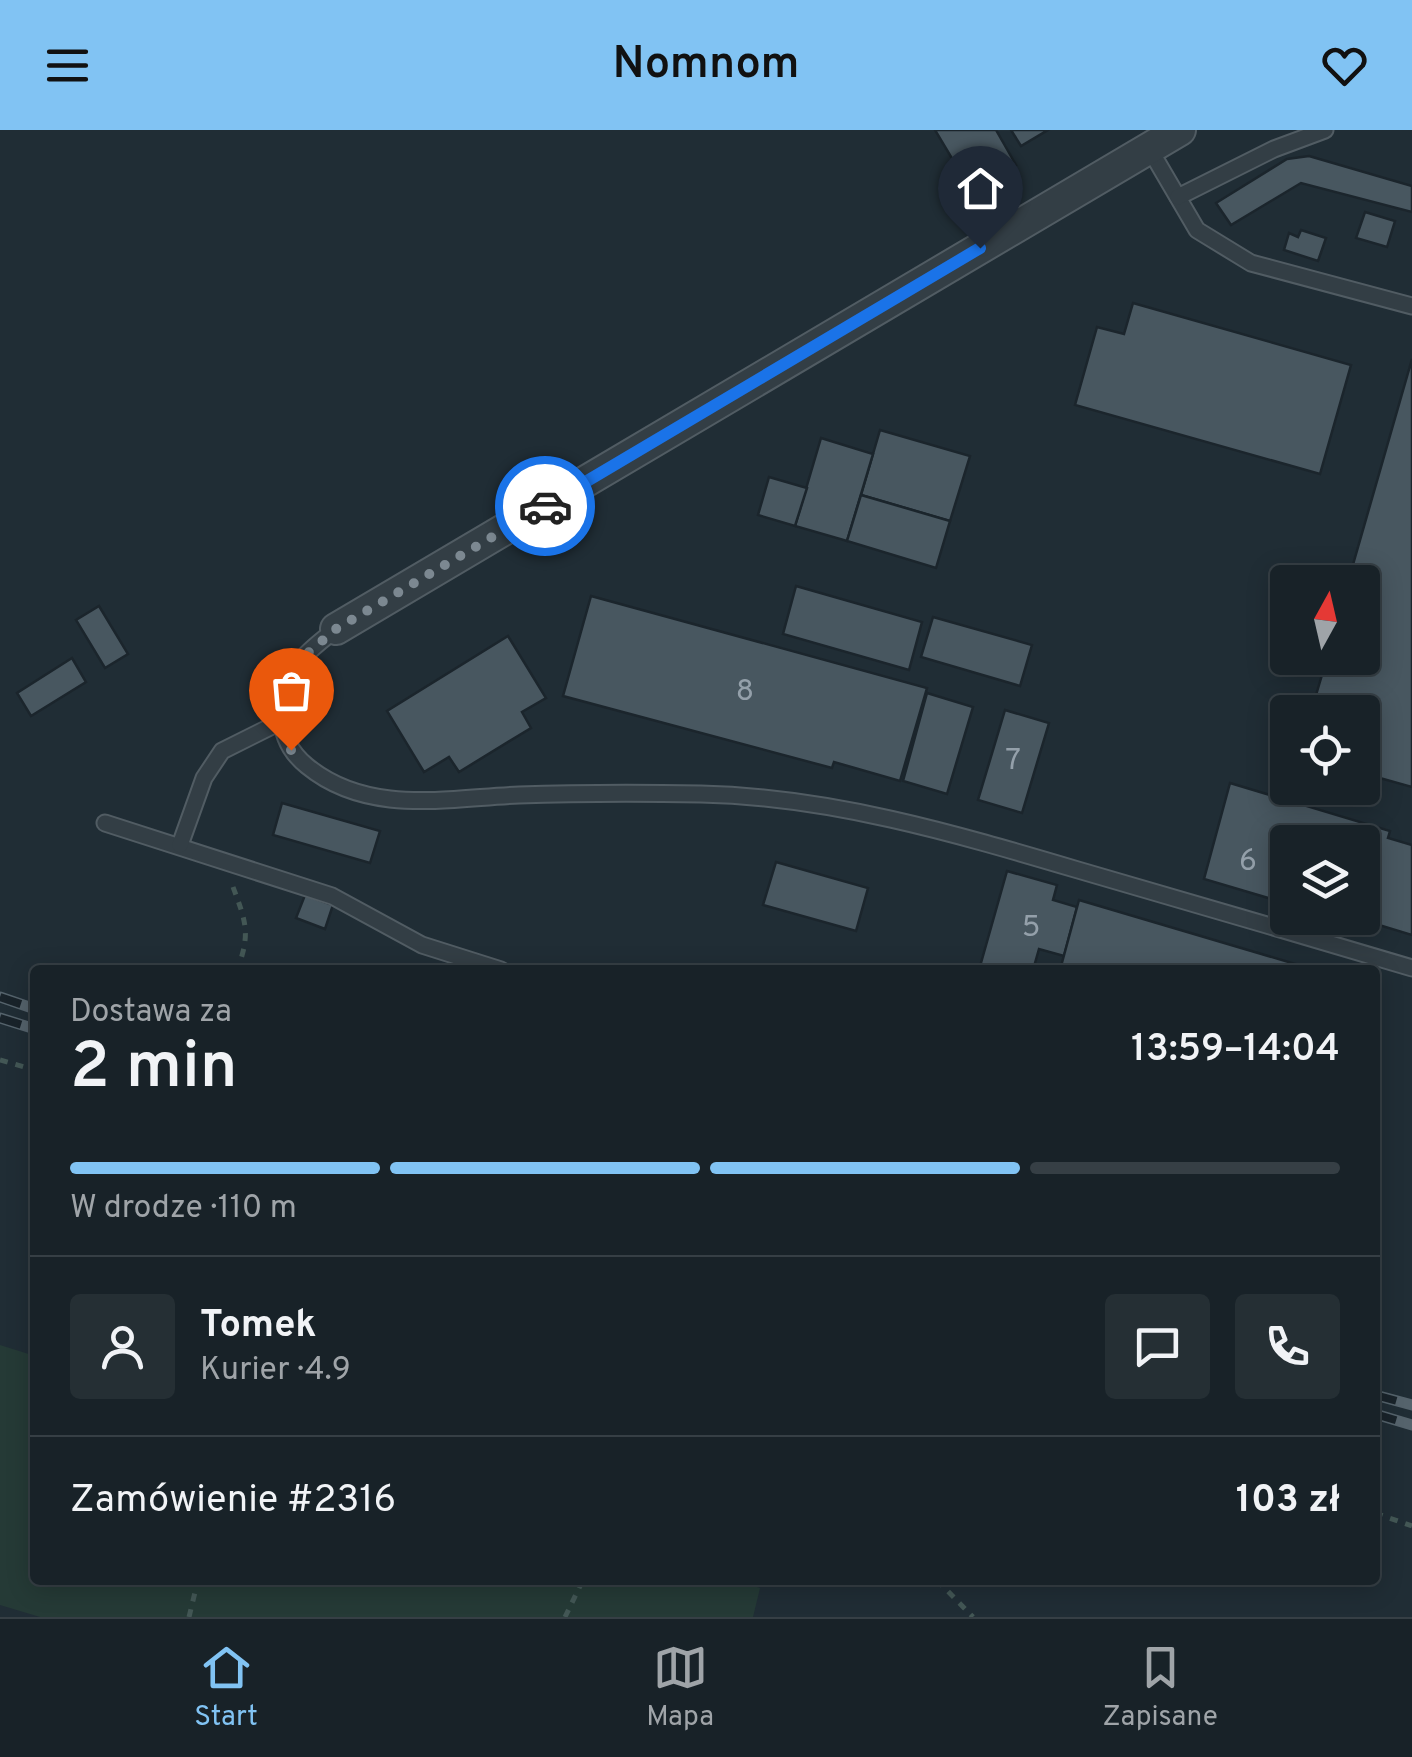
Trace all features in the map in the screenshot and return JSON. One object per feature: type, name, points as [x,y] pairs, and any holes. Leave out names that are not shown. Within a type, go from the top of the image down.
[{"type":"street","points":[[336,629],[1180,130]]},
{"type":"lane","points":[[1178,197],[1274,149],[1325,130]]},
{"type":"lane","points":[[1149,148],[1197,230],[1251,263],[1412,306]]},
{"type":"lane","points":[[336,629],[302,658],[284,690],[280,722],[291,750],[308,768],[372,797],[420,803],[515,796],[704,794],[799,800],[877,814],[958,835],[1412,968]]},
{"type":"lane","points":[[180,845],[204,778],[222,751],[280,722]]},
{"type":"lane","points":[[105,823],[332,896],[422,945],[486,965]]},
{"type":"path","points":[[222,859],[248,942],[240,965]]},
{"type":"path","points":[[0,1060],[30,1069]]},
{"type":"path","points":[[1380,1515],[1412,1526]]},
{"type":"path","points":[[189,1617],[197,1585]]},
{"type":"path","points":[[565,1617],[581,1585]]},
{"type":"path","points":[[941,1585],[973,1617]]},
{"type":"green space","points":[[0,1345],[30,1354],[30,1585],[760,1588],[753,1617],[40,1617],[0,1605]]},
{"type":"building","points":[[935,130],[996,130],[1016,165],[972,192]]},
{"type":"building","points":[[1011,130],[1048,130],[1021,146]]},
{"type":"building","points":[[1309,156],[1412,186],[1412,212],[1301,183],[1231,225],[1216,203],[1287,159]]},
{"type":"building","points":[[1365,212],[1395,221],[1387,247],[1356,238]]},
{"type":"building","points":[[1301,230],[1326,238],[1318,261],[1284,250],[1289,233],[1298,237]]},
{"type":"building","points":[[1133,303],[1351,365],[1320,474],[1075,405],[1097,327],[1124,334]]},
{"type":"building","points":[[1412,359],[1412,787],[1380,778],[1380,695],[1316,695],[1322,675],[1380,675],[1380,565],[1353,565]]},
{"type":"building","points":[[880,430],[970,456],[950,521],[861,495]]},
{"type":"building","points":[[821,438],[873,454],[847,541],[795,526]]},
{"type":"building","points":[[769,477],[807,488],[795,526],[758,515]]},
{"type":"building","points":[[861,495],[950,521],[936,568],[847,541]]},
{"type":"building","points":[[796,586],[922,622],[909,670],[783,634]]},
{"type":"building","points":[[591,596],[927,688],[900,781],[834,762],[832,768],[563,696]]},
{"type":"building","points":[[99,606],[128,654],[105,668],[76,620]]},
{"type":"building","points":[[933,617],[1032,645],[1020,686],[921,657]]},
{"type":"building","points":[[508,636],[546,698],[522,712],[531,728],[459,772],[449,757],[424,772],[387,711]]},
{"type":"building","points":[[72,658],[86,682],[31,716],[17,693]]},
{"type":"building","points":[[927,693],[973,707],[947,794],[903,781]]},
{"type":"building","points":[[1005,710],[1049,723],[1022,813],[978,800]]},
{"type":"building","points":[[1230,783],[1270,795],[1270,805],[1303,805],[1370,825],[1270,825],[1270,899],[1204,879]]},
{"type":"building","points":[[282,803],[380,831],[370,863],[273,835]]},
{"type":"building","points":[[1380,828],[1390,831],[1388,838],[1412,845],[1412,935],[1380,925]]},
{"type":"building","points":[[776,862],[868,888],[856,931],[763,905]]},
{"type":"building","points":[[1007,871],[1057,885],[1053,900],[1077,907],[1064,956],[1039,949],[1034,965],[980,965]]},
{"type":"building","points":[[305,895],[333,905],[325,929],[296,918]]},
{"type":"building","points":[[1079,900],[1298,965],[1061,965]]},
{"type":"railway","points":[[0,997],[30,1007]]},
{"type":"railway","points":[[0,1018],[30,1027]]},
{"type":"railway","points":[[1380,1396],[1412,1405]]},
{"type":"railway","points":[[1380,1415],[1412,1425]]},
{"type":"way so far","points":[[291,750],[280,722],[284,690],[302,658],[336,629],[545,506]]},
{"type":"route","points":[[545,506],[980,248]]}]
